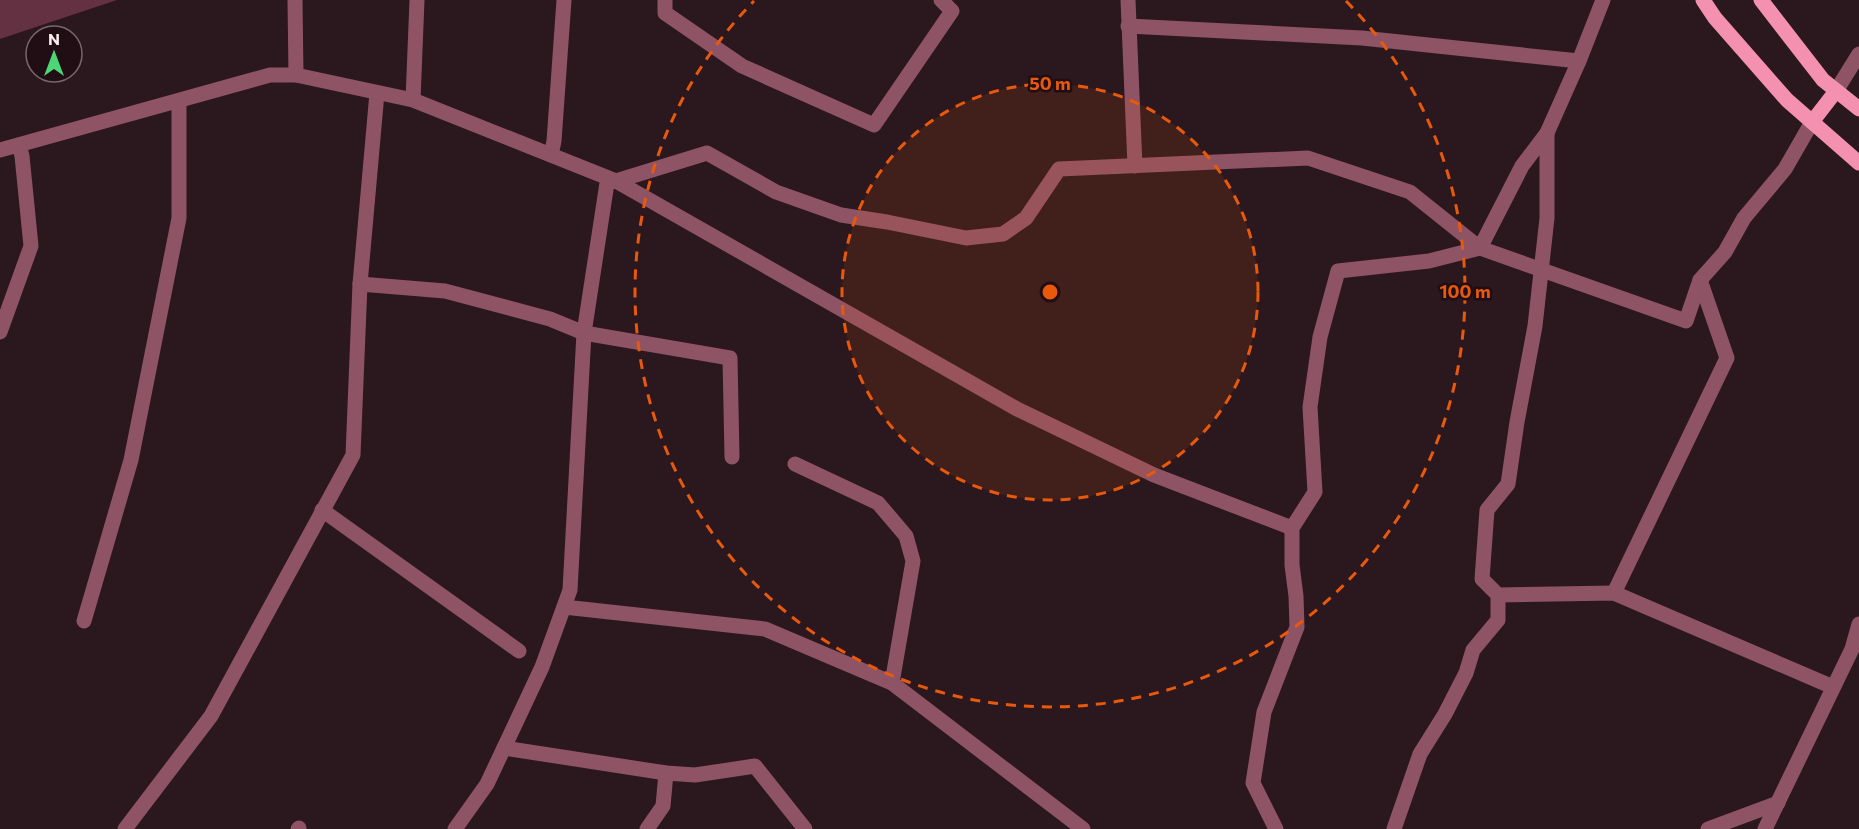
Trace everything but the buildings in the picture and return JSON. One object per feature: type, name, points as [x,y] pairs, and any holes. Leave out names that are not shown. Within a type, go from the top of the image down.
[{"type":"main road","points":[[1703,0],[1715,18],[1787,100],[1859,163]]},
{"type":"main road","points":[[1761,0],[1823,80],[1859,109]]},
{"type":"main road","points":[[1812,122],[1836,91]]},
{"type":"street","points":[[295,0],[296,75]]},
{"type":"street","points":[[413,100],[417,0]]},
{"type":"street","points":[[551,155],[554,141],[564,0]]},
{"type":"street","points":[[665,0],[665,13],[742,66],[874,125],[952,11],[941,0]]},
{"type":"street","points":[[1128,0],[1135,166]]},
{"type":"street","points":[[1276,829],[1253,783],[1264,712],[1297,627],[1292,566],[1293,528],[1315,492],[1310,407],[1320,337],[1338,271],[1429,261],[1480,248],[1522,166],[1546,133],[1579,61],[1603,0]]},
{"type":"street","points":[[1128,26],[1362,38],[1579,61]]},
{"type":"street","points":[[1836,91],[1859,54]]},
{"type":"street","points":[[0,150],[270,75],[296,75],[413,100],[616,181],[1017,409],[1154,475],[1293,528]]},
{"type":"street","points":[[125,829],[211,716],[353,455],[360,284],[377,93]]},
{"type":"street","points":[[84,621],[131,460],[179,218],[179,101]]},
{"type":"street","points":[[455,829],[487,784],[542,667],[570,590],[584,333],[608,183],[707,153],[776,192],[841,215],[966,238],[1003,234],[1026,218],[1059,170],[1308,158],[1410,192],[1480,248],[1686,321],[1700,280],[1725,252],[1744,218],[1785,170],[1812,122]]},
{"type":"street","points":[[1395,829],[1420,754],[1445,714],[1466,673],[1473,650],[1498,620],[1498,595],[1482,579],[1487,510],[1508,484],[1535,326],[1547,218],[1546,133]]},
{"type":"street","points":[[0,332],[31,246],[19,145]]},
{"type":"street","points":[[1614,593],[1727,358],[1700,280]]},
{"type":"street","points":[[360,284],[445,291],[550,319],[584,333],[730,358],[732,457]]},
{"type":"street","points":[[795,464],[878,503],[906,536],[913,561],[892,683]]},
{"type":"street","points":[[322,510],[519,651]]},
{"type":"street","points":[[1498,595],[1614,593],[1833,687]]},
{"type":"street","points":[[564,607],[765,629],[892,683],[1083,829]]},
{"type":"street","points":[[1765,829],[1852,649],[1859,624]]},
{"type":"street","points":[[504,748],[666,773],[695,775],[755,765],[805,829]]},
{"type":"street","points":[[647,829],[663,806],[666,773]]},
{"type":"street","points":[[1708,829],[1778,803]]},
{"type":"shaded area","points":[[0,0],[117,0],[45,24],[24,24],[24,31],[0,39]]}]
